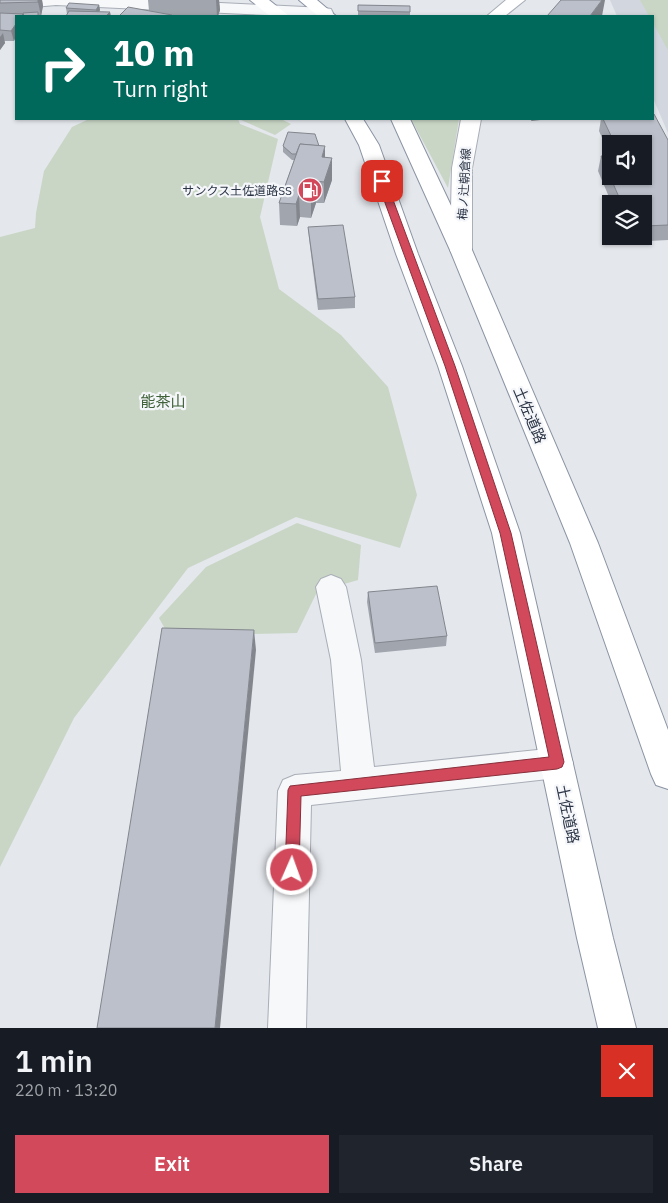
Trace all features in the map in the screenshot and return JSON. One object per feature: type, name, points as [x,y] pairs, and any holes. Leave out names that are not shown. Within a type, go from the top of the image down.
[{"type":"main road","points":[[257,0],[277,14]]},
{"type":"main road","points":[[307,0],[326,15]]},
{"type":"main road","points":[[496,15],[516,0]]},
{"type":"main road","name":"土佐道路","points":[[355,120],[366,132],[407,254],[450,366],[506,533],[617,1028]]},
{"type":"main road","name":"土佐道路","points":[[400,120],[461,250],[584,543],[668,774]]},
{"type":"main road","name":"梅ノ辻朝倉線","points":[[461,250],[462,180],[467,130],[471,120]]},
{"type":"street","points":[[0,5],[56,0],[234,9],[277,14],[326,15]]},
{"type":"street","points":[[192,7],[214,0]]},
{"type":"street","points":[[234,9],[257,0]]},
{"type":"street","points":[[331,587],[346,660],[359,784]]},
{"type":"street","points":[[287,1028],[295,790],[557,762]]},
{"type":"shaded area","points":[[610,0],[668,0],[668,133],[654,100],[654,15],[617,15]]},
{"type":"green space","points":[[640,0],[668,0],[668,50],[654,25],[654,15],[648,15]]},
{"type":"green space","name":"能茶山","points":[[87,120],[238,120],[240,124],[278,139],[260,217],[279,289],[341,335],[388,387],[417,495],[400,548],[296,517],[188,568],[74,718],[0,867],[0,237],[35,228],[44,171],[72,127]]},
{"type":"green space","points":[[241,120],[283,120],[291,124],[275,135]]},
{"type":"green space","points":[[412,120],[459,120],[448,188]]},
{"type":"green space","points":[[297,523],[361,545],[358,580],[317,592],[297,633],[169,636],[159,618],[206,567]]},
{"type":"building","points":[[0,0],[38,0],[38,2],[0,3]]},
{"type":"building","points":[[561,0],[602,0],[591,15],[548,15]]},
{"type":"building","points":[[69,3],[99,5],[96,10],[66,8]]},
{"type":"building","points":[[358,5],[410,6],[410,12],[358,11]]},
{"type":"building","points":[[128,7],[172,15],[120,15]]},
{"type":"building","points":[[69,11],[110,12],[107,15],[67,15]]},
{"type":"building","points":[[38,12],[38,15],[24,15],[23,13]]},
{"type":"building","points":[[0,13],[23,14],[15,15],[15,25],[11,31],[0,30]]},
{"type":"building","points":[[654,114],[668,140],[668,225],[652,226],[652,195],[618,195],[614,185],[652,185],[652,135],[611,135],[603,120],[654,120]]},
{"type":"building","points":[[288,132],[315,134],[319,146],[300,144],[296,154],[292,154],[283,146]]},
{"type":"building","points":[[300,144],[325,146],[322,157],[332,158],[324,182],[315,181],[311,196],[299,195],[296,204],[279,203]]},
{"type":"building","points":[[343,225],[355,297],[318,299],[308,227]]},
{"type":"building","points":[[437,586],[447,636],[375,643],[368,592]]},
{"type":"building","points":[[162,628],[254,630],[215,1028],[97,1028]]},
{"type":"place","name":"サンクス土佐道路SS","points":[[310,190]]},
{"type":"route","points":[[292,870],[295,790],[557,762],[506,533],[450,366],[407,254],[382,181]]}]
